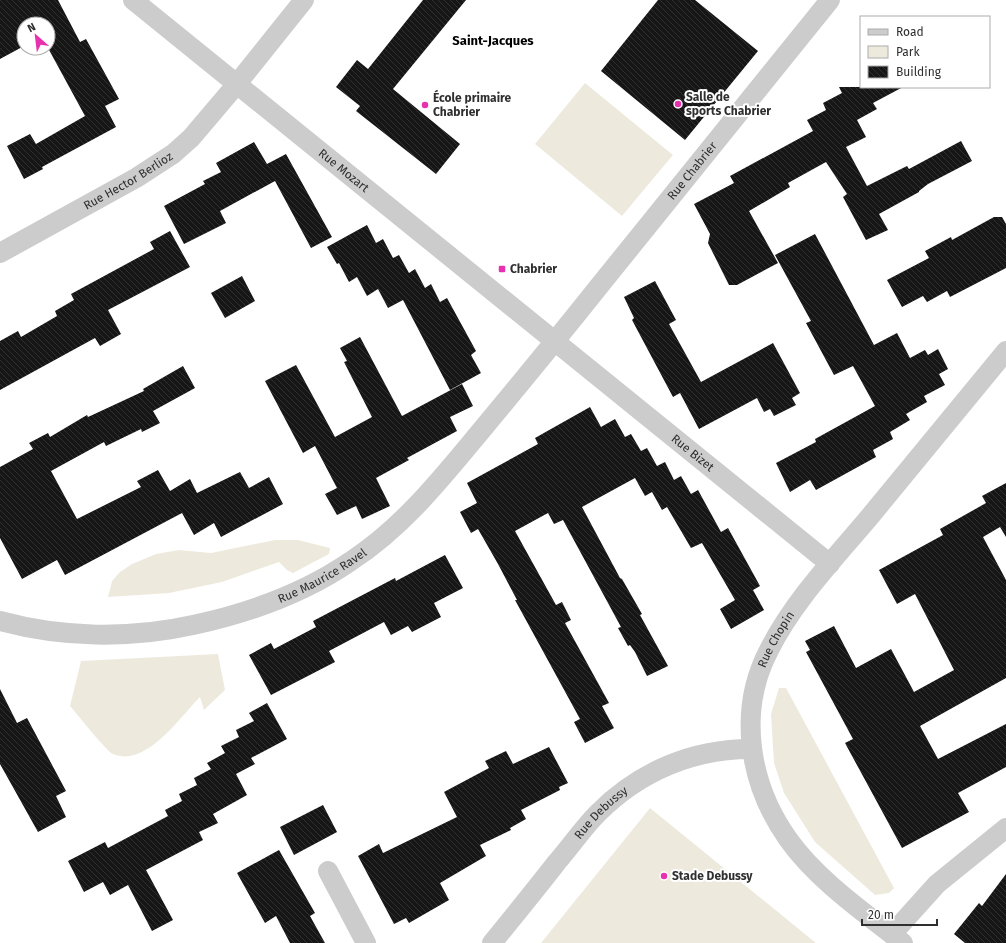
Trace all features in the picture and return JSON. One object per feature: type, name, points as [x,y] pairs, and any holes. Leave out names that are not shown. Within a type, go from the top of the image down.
[{"type":"street","name":"Rue Mozart","points":[[133,0],[236,85],[555,341]]},
{"type":"street","name":"Rue Hector Berlioz","points":[[0,253],[162,162],[191,138],[236,85],[304,0]]},
{"type":"street","name":"Rue Chabrier","points":[[555,341],[830,0]]},
{"type":"street","name":"Rue Bizet","points":[[555,341],[830,564]]},
{"type":"street","name":"Rue Maurice Ravel","points":[[0,621],[52,632],[104,635],[142,633],[178,628],[216,620],[246,612],[296,593],[352,560],[415,508],[555,341]]},
{"type":"street","name":"Rue Chopin","points":[[898,939],[820,875],[793,846],[767,803],[756,774],[751,749],[752,710],[756,686],[764,661],[781,628],[830,564],[1006,351]]},
{"type":"street","name":"Rue Debussy","points":[[492,943],[589,823],[617,795],[653,772],[680,760],[708,752],[751,749]]},
{"type":"street","points":[[898,939],[937,884],[1006,828]]},
{"type":"street","points":[[328,871],[366,943]]},
{"type":"green space","points":[[585,83],[673,155],[622,216],[535,144]]},
{"type":"green space","points":[[275,540],[298,540],[330,548],[329,554],[293,573],[287,570],[279,562],[222,582],[169,593],[108,597],[112,581],[120,572],[132,564],[156,554],[179,550],[211,553]]},
{"type":"green space","points":[[218,654],[225,690],[204,710],[200,697],[172,728],[150,747],[138,754],[125,756],[110,752],[70,706],[81,661]]},
{"type":"green space","points":[[779,688],[786,688],[894,888],[889,893],[875,895],[815,842],[784,793],[774,763],[771,714]]},
{"type":"green space","name":"Stade Debussy","points":[[650,808],[816,943],[541,943]]},
{"type":"building","points":[[0,0],[58,0],[80,42],[86,39],[119,99],[105,106],[116,127],[42,167],[43,169],[24,179],[7,146],[30,134],[36,144],[85,116],[52,56],[56,56],[56,16],[16,16],[16,50],[0,59]]},
{"type":"building","points":[[423,0],[466,0],[393,89],[460,144],[436,174],[356,111],[360,106],[336,87],[357,60],[368,69]]},
{"type":"building","name":"Salle de sports Chabrier","points":[[658,0],[695,0],[758,51],[685,140],[601,71]]},
{"type":"building","points":[[839,87],[901,88],[873,103],[877,109],[857,120],[866,137],[846,147],[867,186],[907,166],[909,169],[961,141],[972,161],[928,184],[919,192],[879,214],[888,230],[866,240],[843,197],[847,194],[826,162],[788,183],[790,187],[749,211],[778,263],[737,285],[729,285],[708,243],[710,234],[694,204],[734,183],[730,176],[813,131],[807,120],[826,110],[823,103],[842,93]]},
{"type":"building","points":[[254,142],[267,164],[286,154],[332,237],[311,248],[275,181],[220,211],[226,223],[184,244],[164,206],[205,184],[203,181],[221,172],[216,163]]},
{"type":"building","points":[[994,217],[1002,217],[1006,224],[1006,268],[950,297],[947,291],[927,302],[923,296],[902,307],[887,280],[929,258],[925,251],[951,237],[952,240]]},
{"type":"building","points":[[367,225],[376,243],[383,239],[393,258],[399,255],[409,273],[415,269],[425,288],[431,284],[440,302],[447,298],[476,351],[471,355],[481,373],[450,390],[403,300],[388,308],[378,289],[367,296],[357,277],[349,282],[339,263],[337,264],[327,247]]},
{"type":"building","points":[[170,231],[190,267],[108,310],[121,334],[100,346],[95,338],[0,390],[0,341],[18,331],[21,337],[57,316],[55,311],[74,300],[71,294],[154,249],[150,242]]},
{"type":"building","points":[[815,234],[874,345],[897,333],[910,358],[925,350],[928,355],[938,349],[948,369],[939,374],[945,385],[924,396],[927,402],[906,414],[910,420],[890,432],[893,439],[873,450],[876,457],[816,490],[810,480],[790,492],[776,463],[816,442],[815,439],[875,406],[853,366],[834,375],[806,323],[811,321],[775,255]]},
{"type":"building","points":[[242,276],[255,301],[225,318],[211,293]]},
{"type":"building","points":[[655,281],[676,320],[669,324],[701,382],[773,343],[800,393],[792,398],[796,405],[774,416],[770,409],[764,412],[757,398],[699,429],[680,393],[673,397],[632,320],[634,318],[624,297]]},
{"type":"building","points":[[360,337],[402,416],[462,384],[473,406],[450,417],[457,431],[407,458],[409,460],[376,478],[390,506],[362,519],[356,506],[337,515],[325,494],[337,488],[315,446],[303,453],[265,381],[296,365],[335,437],[372,417],[344,362],[347,361],[340,348]]},
{"type":"building","points":[[183,366],[195,388],[153,411],[160,423],[142,432],[141,429],[106,446],[104,442],[51,471],[77,519],[141,487],[137,481],[158,470],[170,491],[190,479],[197,493],[240,472],[249,488],[269,477],[283,504],[221,537],[214,523],[194,535],[182,513],[65,575],[57,560],[22,579],[0,538],[0,467],[33,449],[29,443],[48,433],[50,437],[87,415],[88,417],[144,391],[143,389]]},
{"type":"building","points":[[590,407],[601,427],[615,419],[625,437],[631,434],[641,451],[647,448],[657,466],[665,462],[674,480],[681,476],[691,494],[698,490],[721,532],[728,528],[760,586],[753,590],[764,610],[731,629],[720,609],[735,600],[702,543],[691,548],[667,507],[662,510],[652,492],[645,496],[635,478],[582,507],[620,578],[642,614],[640,615],[668,666],[647,676],[635,652],[630,645],[628,646],[618,628],[621,627],[563,520],[554,524],[548,513],[515,531],[556,605],[562,602],[571,620],[565,623],[609,703],[602,706],[614,728],[585,743],[574,722],[580,719],[515,600],[517,600],[498,564],[478,529],[471,533],[460,512],[477,503],[467,483],[538,444],[535,438]]},
{"type":"building","points":[[1006,483],[1006,537],[1000,527],[983,537],[1006,580],[1006,678],[920,726],[938,759],[1006,724],[1006,767],[958,793],[969,812],[902,848],[845,743],[853,739],[806,652],[810,650],[805,641],[834,626],[856,668],[891,649],[914,692],[954,670],[915,594],[897,604],[879,570],[943,535],[940,529],[986,503],[982,496]]},
{"type":"building","points":[[445,555],[463,588],[434,603],[441,617],[412,632],[408,626],[391,635],[384,622],[329,651],[335,662],[271,695],[249,655],[271,643],[274,649],[316,627],[313,621],[395,578],[396,581]]},
{"type":"building","points":[[0,689],[17,723],[27,718],[66,791],[56,796],[66,817],[38,832],[0,764]]},
{"type":"building","points":[[267,703],[287,739],[251,758],[255,764],[236,774],[247,795],[213,814],[218,823],[199,832],[203,840],[146,870],[173,920],[152,931],[128,885],[110,895],[103,882],[84,892],[68,861],[105,842],[108,848],[168,816],[165,810],[182,801],[179,794],[197,785],[194,778],[211,769],[207,763],[225,753],[221,746],[239,737],[236,730],[254,721],[249,713]]},
{"type":"building","points":[[549,747],[568,783],[559,787],[560,790],[521,810],[526,819],[510,828],[511,830],[480,845],[486,856],[440,883],[449,900],[409,923],[406,918],[394,924],[358,856],[379,844],[383,853],[457,817],[444,792],[489,768],[485,761],[506,751],[513,764]]},
{"type":"building","points":[[323,805],[337,832],[294,855],[280,827]]},
{"type":"building","points":[[279,850],[315,913],[310,916],[325,943],[290,943],[276,916],[265,923],[237,873]]},
{"type":"building","points":[[1006,874],[1006,943],[965,943],[954,934],[979,903],[982,906]]},
{"type":"place","name":"Salle de sports Chabrier","points":[[678,104]]},
{"type":"place","name":"École primaire Chabrier","points":[[425,105]]},
{"type":"place","name":"Chabrier","points":[[502,269]]},
{"type":"place","name":"Stade Debussy","points":[[664,876]]},
{"type":"district","name":"Saint-Jacques","points":[[493,40]]}]
